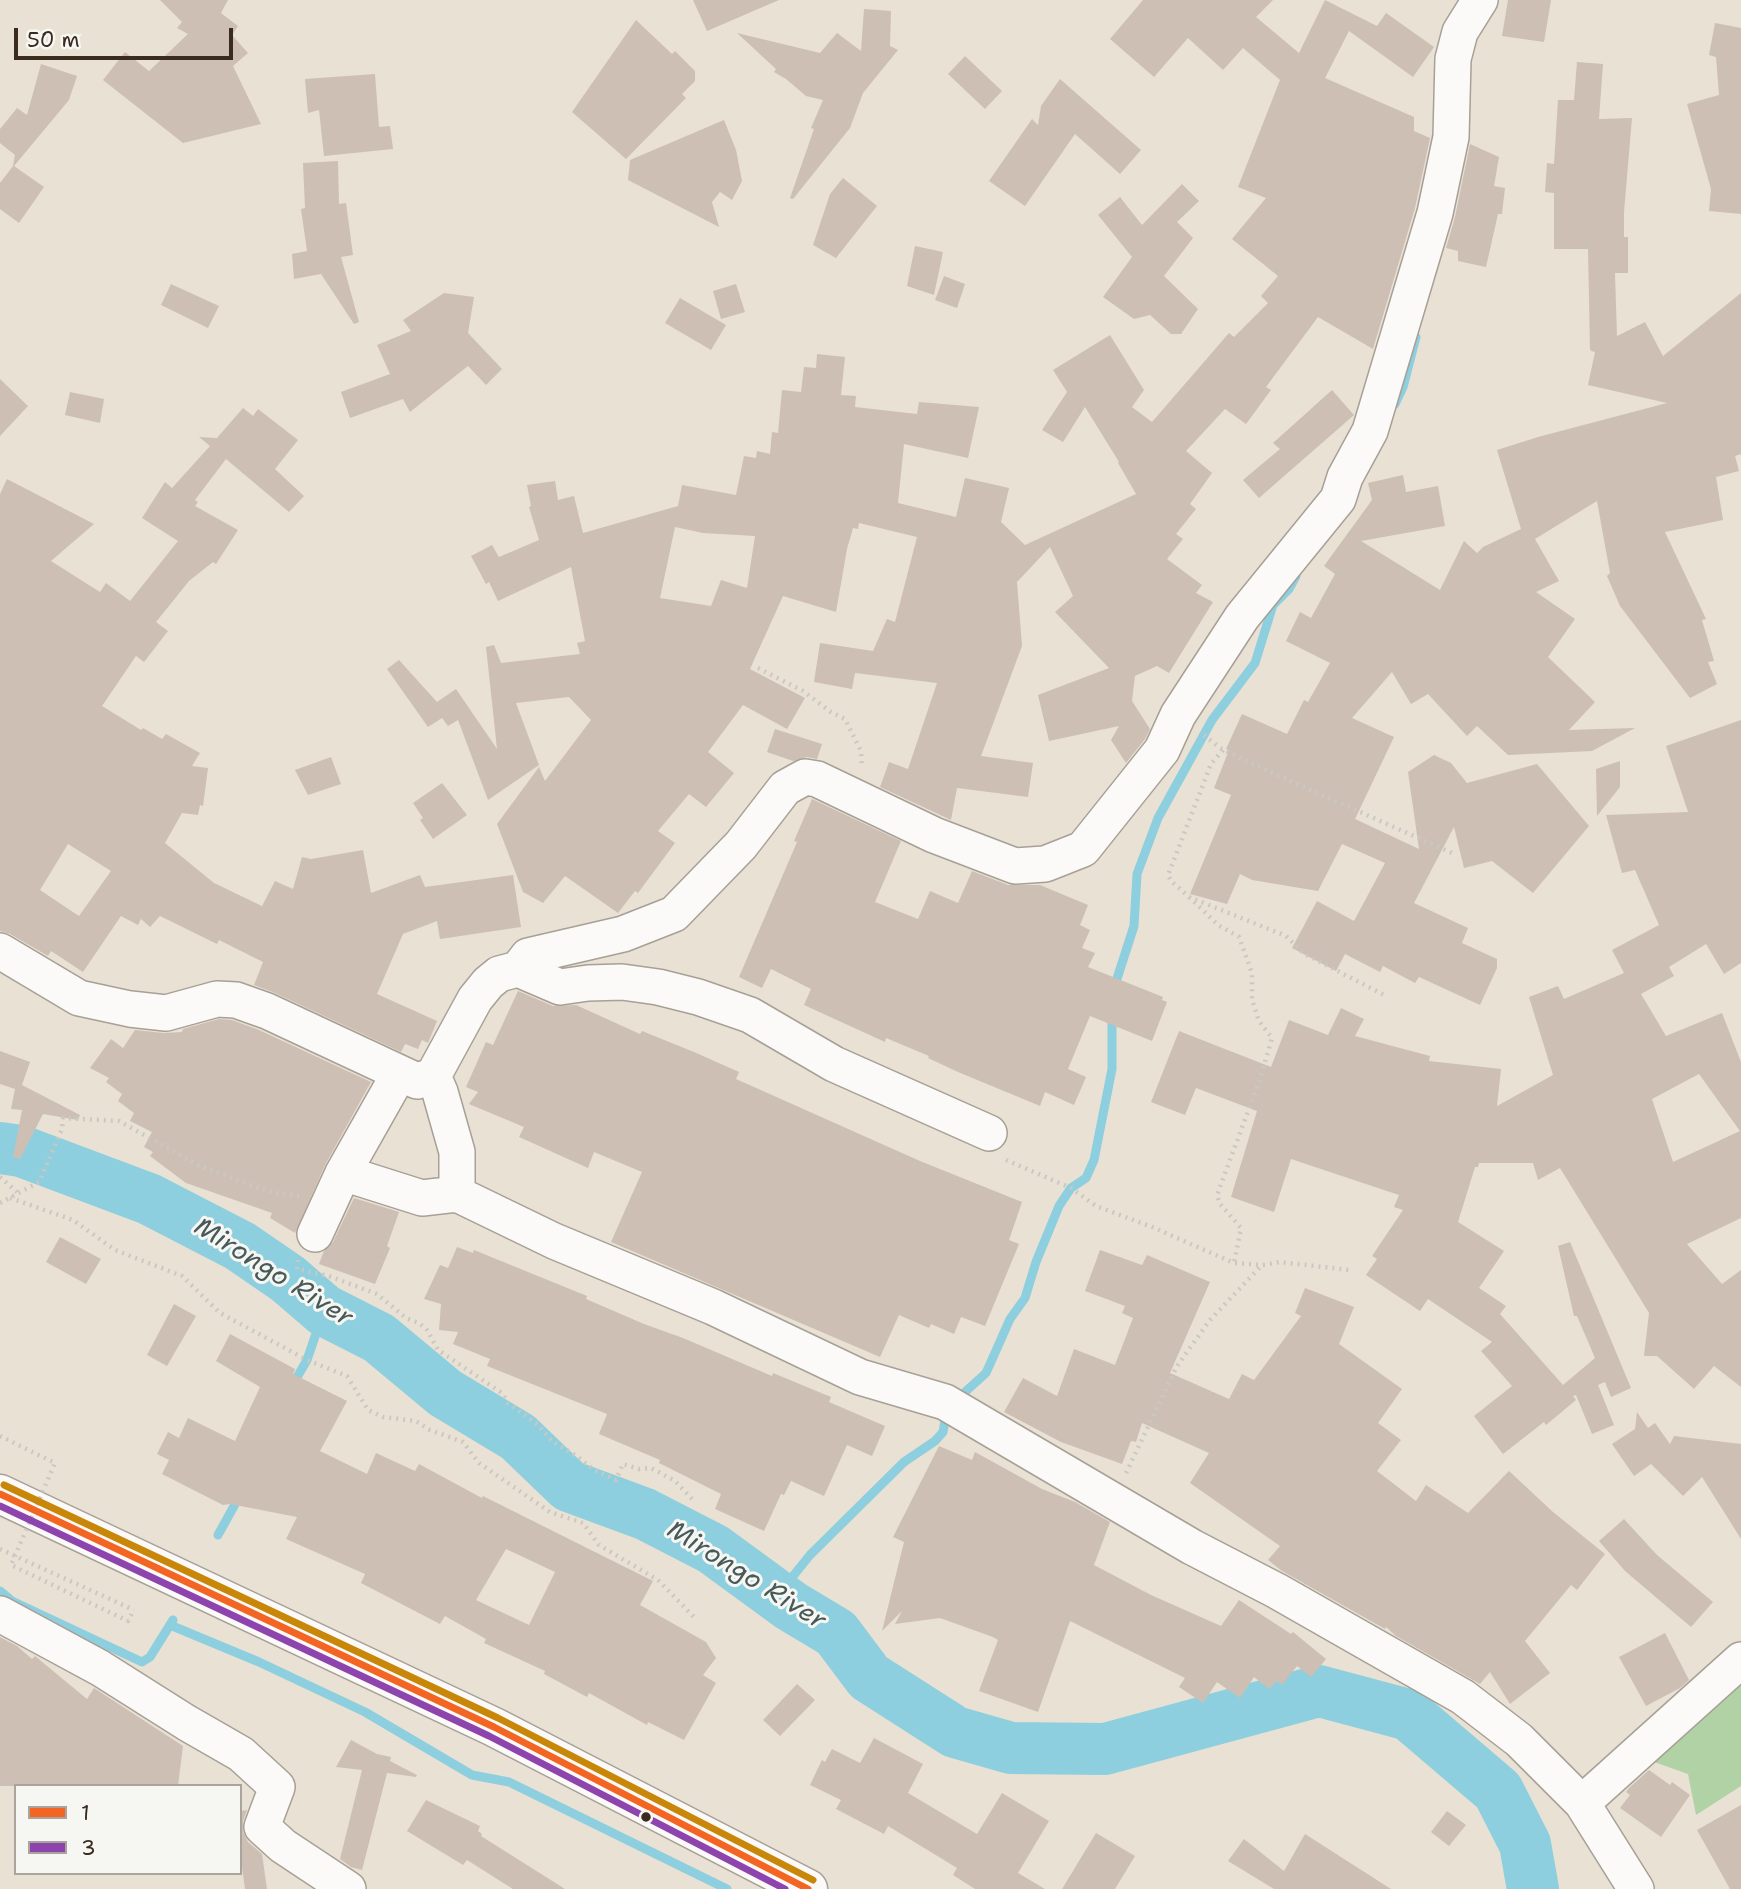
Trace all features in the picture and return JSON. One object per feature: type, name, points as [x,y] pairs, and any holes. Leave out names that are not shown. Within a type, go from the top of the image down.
[{"type":"highway","points":[[0,1494],[494,1727],[808,1889]]},
{"type":"street","points":[[315,1234],[336,1187],[416,1075],[488,983],[499,974],[518,969],[528,956],[623,934],[674,914],[741,845],[785,788],[804,777],[817,779],[934,835],[1015,866],[1045,864],[1083,849],[1162,750],[1178,715],[1242,617],[1339,499],[1345,477],[1370,431],[1435,213],[1451,137],[1453,59],[1460,32],[1480,0]]},
{"type":"street","points":[[0,951],[79,998],[130,1009],[166,1013],[217,999],[236,1000],[416,1075],[440,1092],[457,1152],[457,1194]]},
{"type":"street","points":[[518,969],[560,987],[622,982],[698,997],[750,1015],[834,1063],[989,1133]]},
{"type":"street","points":[[336,1187],[422,1198],[457,1194],[554,1241],[713,1307],[860,1377],[945,1402],[1192,1547],[1277,1591],[1463,1697],[1520,1740],[1582,1803],[1636,1889]]},
{"type":"street","points":[[0,1614],[100,1668],[241,1754],[277,1787],[262,1826],[283,1846],[348,1889]]},
{"type":"street","points":[[1582,1803],[1741,1660]]},
{"type":"path","points":[[758,668],[803,691],[845,719],[861,751],[864,786],[860,800]]},
{"type":"path","points":[[1234,1263],[1241,1228],[1220,1204],[1217,1195],[1261,1079],[1272,1038],[1259,1021],[1252,1000],[1252,973],[1239,937],[1218,925],[1171,881],[1168,875],[1211,764],[1222,749],[1452,853]]},
{"type":"path","points":[[1189,897],[1286,936],[1303,953],[1386,996]]},
{"type":"path","points":[[0,1203],[39,1182],[62,1129],[63,1118],[119,1121],[202,1167],[267,1191],[336,1187]]},
{"type":"path","points":[[989,1133],[1007,1161],[1071,1188],[1096,1206],[1234,1263],[1263,1265],[1280,1262],[1349,1270]]},
{"type":"path","points":[[0,1177],[17,1192]]},
{"type":"path","points":[[10,1198],[73,1220],[115,1250],[182,1276],[220,1313],[307,1360],[347,1376],[368,1410],[383,1417],[416,1421],[430,1430],[463,1443],[479,1463],[550,1513],[583,1523],[599,1545],[659,1580],[695,1618]]},
{"type":"path","points":[[315,1234],[299,1251],[297,1269],[329,1276],[377,1294],[406,1318],[419,1323],[427,1330],[438,1350],[502,1393],[508,1403],[538,1425],[552,1441],[594,1470],[616,1480],[623,1464],[639,1469],[651,1468],[675,1480],[692,1499]]},
{"type":"path","points":[[1113,1500],[1177,1366],[1210,1320],[1263,1265]]},
{"type":"path","points":[[0,1436],[55,1463],[11,1564],[128,1621],[134,1610],[0,1549]]},
{"type":"green space","points":[[1741,1681],[1741,1786],[1696,1815],[1688,1774],[1643,1758]]},
{"type":"building","points":[[160,0],[228,0],[221,13],[238,26],[232,35],[248,53],[233,66],[261,124],[183,143],[103,80],[125,52],[149,71],[188,34],[177,28],[182,22]]},
{"type":"building","points":[[693,0],[779,0],[707,31]]},
{"type":"building","points":[[1143,0],[1273,0],[1256,17],[1299,53],[1325,0],[1377,26],[1386,13],[1434,47],[1413,77],[1349,31],[1325,78],[1414,117],[1414,131],[1430,138],[1415,208],[1373,349],[1318,317],[1266,387],[1271,390],[1246,424],[1225,409],[1186,451],[1212,473],[1190,504],[1196,509],[1176,534],[1183,539],[1167,559],[1202,585],[1196,593],[1213,602],[1169,673],[1157,666],[1135,676],[1132,701],[1150,729],[1145,739],[1126,763],[1111,740],[1119,726],[1049,741],[1038,695],[1109,668],[1055,612],[1073,596],[1050,547],[1017,582],[1022,646],[981,756],[1033,763],[1028,797],[957,788],[951,820],[880,787],[889,762],[908,769],[937,683],[855,673],[852,689],[814,682],[820,643],[873,651],[887,619],[895,622],[917,537],[859,523],[858,529],[853,528],[847,549],[836,612],[783,596],[750,669],[805,698],[787,729],[743,705],[708,752],[734,773],[706,807],[689,794],[658,831],[675,843],[638,893],[635,891],[618,913],[565,876],[543,903],[523,892],[497,824],[539,767],[545,781],[591,720],[569,697],[516,703],[539,765],[488,800],[458,720],[448,726],[442,718],[428,727],[387,669],[399,660],[437,702],[456,689],[497,749],[486,647],[494,645],[501,663],[580,654],[577,643],[585,641],[571,567],[498,601],[471,556],[492,545],[499,557],[539,540],[529,507],[527,485],[555,481],[558,500],[574,496],[583,533],[678,506],[682,485],[736,495],[744,456],[756,458],[757,451],[770,454],[772,432],[778,433],[782,390],[801,392],[804,367],[816,368],[817,354],[845,357],[841,395],[856,396],[855,407],[917,414],[919,402],[979,407],[968,458],[904,444],[898,503],[956,517],[965,478],[1009,488],[1001,522],[1025,545],[1136,494],[1085,407],[1063,442],[1042,430],[1067,392],[1053,370],[1110,335],[1144,390],[1132,407],[1152,422],[1229,333],[1234,337],[1268,303],[1261,296],[1278,276],[1232,239],[1266,198],[1238,187],[1280,80],[1243,48],[1223,70],[1188,38],[1154,77],[1110,39]],"holes":[[[675,527],[703,533],[755,536],[747,588],[721,580],[711,606],[660,598]]]},
{"type":"building","points":[[1508,0],[1551,0],[1544,42],[1502,36]]},
{"type":"building","points":[[864,9],[891,11],[890,46],[898,50],[863,93],[850,128],[793,199],[790,198],[814,129],[811,128],[823,100],[806,96],[774,72],[776,69],[737,33],[820,53],[837,33],[861,51]]},
{"type":"building","points":[[636,20],[672,54],[675,51],[695,71],[695,81],[682,94],[686,98],[626,159],[572,112]]},
{"type":"building","points":[[1715,23],[1741,28],[1741,214],[1709,211],[1711,189],[1687,104],[1719,95],[1716,57],[1709,55]]},
{"type":"building","points":[[965,56],[1002,91],[985,109],[948,74]]},
{"type":"building","points":[[1577,62],[1603,64],[1599,119],[1632,118],[1624,212],[1624,237],[1628,237],[1628,273],[1615,273],[1617,336],[1645,322],[1663,356],[1741,293],[1741,454],[1735,456],[1739,471],[1716,477],[1723,520],[1665,532],[1706,619],[1702,620],[1714,661],[1708,662],[1717,684],[1690,698],[1620,606],[1607,576],[1610,573],[1597,501],[1535,539],[1559,581],[1536,592],[1575,619],[1548,657],[1595,702],[1569,730],[1635,728],[1592,751],[1508,755],[1477,726],[1467,736],[1428,694],[1411,704],[1392,672],[1352,718],[1394,737],[1355,819],[1419,849],[1408,772],[1434,755],[1451,763],[1467,783],[1537,764],[1589,826],[1533,893],[1492,861],[1464,868],[1454,827],[1414,903],[1468,928],[1462,943],[1497,959],[1497,968],[1480,1005],[1419,977],[1415,983],[1383,966],[1380,972],[1345,954],[1336,971],[1292,948],[1317,901],[1354,921],[1385,863],[1342,844],[1318,891],[1252,880],[1240,874],[1227,904],[1190,894],[1231,795],[1214,788],[1229,750],[1226,749],[1242,714],[1287,734],[1304,700],[1308,702],[1330,663],[1286,641],[1300,612],[1311,618],[1335,574],[1324,566],[1372,500],[1368,483],[1403,475],[1406,492],[1438,486],[1445,526],[1361,541],[1440,590],[1464,541],[1477,553],[1483,547],[1521,529],[1497,450],[1667,403],[1588,385],[1595,352],[1590,349],[1588,249],[1554,249],[1554,193],[1545,192],[1547,163],[1554,164],[1558,100],[1574,100]]},
{"type":"building","points":[[41,64],[77,76],[69,100],[14,166],[44,187],[19,223],[0,209],[0,183],[13,166],[15,155],[0,143],[0,129],[17,108],[27,115]]},
{"type":"building","points":[[375,74],[379,127],[390,126],[393,149],[324,156],[319,110],[308,113],[305,79]]},
{"type":"building","points":[[1060,79],[1141,150],[1120,174],[1075,134],[1025,206],[989,181],[1032,119],[1038,125],[1041,106]]},
{"type":"building","points":[[724,120],[736,150],[742,181],[732,200],[720,192],[712,202],[719,227],[628,180],[630,160]]},
{"type":"building","points":[[1470,144],[1499,157],[1494,186],[1505,188],[1502,214],[1498,214],[1486,267],[1458,261],[1458,251],[1446,248]]},
{"type":"building","points":[[338,161],[339,204],[346,203],[353,255],[341,257],[359,322],[354,324],[321,274],[294,279],[292,254],[307,251],[301,209],[305,208],[303,163]]},
{"type":"building","points":[[843,178],[877,206],[836,258],[813,245],[830,194]]},
{"type":"building","points":[[1182,184],[1199,201],[1177,222],[1193,238],[1164,276],[1198,309],[1181,334],[1171,334],[1150,315],[1134,319],[1103,297],[1132,257],[1098,215],[1120,197],[1142,225]]},
{"type":"building","points":[[915,246],[943,252],[934,295],[907,286]]},
{"type":"building","points":[[944,276],[965,284],[957,308],[935,300]]},
{"type":"building","points":[[171,284],[219,306],[208,328],[161,305]]},
{"type":"building","points":[[736,284],[745,312],[721,319],[713,291]]},
{"type":"building","points":[[444,293],[474,297],[468,333],[502,369],[486,385],[468,366],[410,412],[403,399],[350,418],[341,392],[390,374],[377,345],[411,331],[403,320]]},
{"type":"building","points":[[680,298],[726,325],[711,350],[665,323]]},
{"type":"building","points":[[0,379],[28,406],[0,436]]},
{"type":"building","points":[[1332,390],[1354,415],[1259,498],[1243,480],[1280,449],[1273,443]]},
{"type":"building","points":[[70,392],[104,399],[100,423],[65,415]]},
{"type":"building","points":[[243,408],[253,416],[258,409],[298,440],[275,469],[304,496],[289,512],[226,459],[195,500],[198,502],[195,506],[238,530],[216,564],[213,562],[189,581],[156,622],[168,631],[144,662],[136,656],[102,706],[141,730],[143,728],[162,739],[166,734],[200,753],[192,766],[208,768],[203,806],[200,805],[198,815],[182,813],[165,843],[214,883],[262,906],[275,881],[293,889],[302,857],[311,859],[363,850],[371,893],[420,875],[425,887],[513,875],[521,927],[440,939],[437,921],[403,934],[377,994],[437,1021],[428,1043],[422,1040],[418,1049],[405,1044],[401,1052],[254,985],[263,962],[219,940],[217,944],[160,916],[150,927],[141,919],[138,925],[121,916],[83,972],[51,951],[48,956],[0,931],[0,494],[7,479],[94,524],[51,561],[100,592],[106,583],[130,601],[178,541],[142,518],[165,482],[172,488],[210,446],[199,437],[217,438]],"holes":[[[68,844],[111,871],[79,916],[40,890]]]},
{"type":"building","points":[[1741,720],[1741,963],[1724,974],[1706,944],[1669,967],[1674,976],[1641,994],[1666,1036],[1722,1013],[1741,1062],[1741,1218],[1687,1244],[1722,1284],[1741,1270],[1741,1387],[1714,1366],[1694,1389],[1657,1356],[1644,1356],[1649,1313],[1560,1168],[1538,1180],[1533,1163],[1479,1163],[1478,1167],[1475,1167],[1458,1222],[1504,1251],[1479,1288],[1506,1306],[1500,1314],[1563,1385],[1595,1358],[1577,1316],[1574,1316],[1558,1246],[1570,1242],[1631,1388],[1611,1397],[1605,1382],[1598,1385],[1614,1425],[1592,1434],[1576,1395],[1573,1396],[1576,1400],[1546,1425],[1544,1422],[1503,1454],[1474,1416],[1512,1386],[1481,1351],[1492,1342],[1428,1299],[1420,1311],[1366,1275],[1377,1259],[1372,1256],[1403,1210],[1394,1207],[1399,1195],[1291,1159],[1274,1212],[1231,1197],[1257,1111],[1196,1088],[1185,1115],[1151,1102],[1179,1031],[1271,1067],[1289,1020],[1328,1035],[1341,1008],[1364,1019],[1355,1036],[1430,1056],[1429,1061],[1501,1069],[1497,1106],[1553,1075],[1529,997],[1558,986],[1564,999],[1624,973],[1612,950],[1659,925],[1635,870],[1622,873],[1606,815],[1688,812],[1666,746]],"holes":[[[1699,1074],[1740,1131],[1673,1162],[1652,1099]]]},
{"type":"building","points":[[775,729],[822,744],[817,759],[807,757],[793,761],[767,752]]},
{"type":"building","points":[[331,757],[341,784],[308,795],[295,770]]},
{"type":"building","points":[[1620,761],[1620,787],[1597,816],[1596,769]]},
{"type":"building","points":[[442,783],[467,815],[433,839],[420,820],[423,818],[413,803]]},
{"type":"building","points":[[812,799],[901,841],[875,902],[918,919],[930,891],[958,903],[972,871],[1008,885],[1040,885],[1088,905],[1080,925],[1090,930],[1082,948],[1095,953],[1088,967],[1163,997],[1162,1000],[1167,1002],[1152,1041],[1090,1016],[1068,1069],[1086,1077],[1074,1105],[1045,1092],[1040,1106],[958,1072],[928,1058],[929,1056],[886,1038],[885,1042],[804,1005],[811,989],[771,969],[762,988],[739,977],[797,842],[794,841]]},
{"type":"building","points":[[518,991],[553,1006],[576,1005],[640,1034],[642,1031],[694,1052],[739,1072],[736,1079],[920,1161],[1022,1202],[1009,1240],[1019,1244],[985,1326],[961,1317],[954,1334],[931,1324],[929,1328],[899,1315],[880,1357],[611,1242],[642,1172],[594,1152],[588,1168],[519,1137],[524,1127],[469,1104],[478,1092],[466,1087],[486,1042],[493,1045]]},
{"type":"building","points":[[219,1019],[232,1020],[259,1030],[371,1082],[325,1165],[295,1233],[270,1218],[272,1213],[186,1183],[150,1156],[153,1152],[144,1147],[152,1132],[130,1121],[134,1113],[118,1101],[122,1094],[106,1082],[109,1078],[90,1068],[111,1039],[123,1048],[135,1030],[182,1032],[183,1029]]},
{"type":"building","points":[[0,1051],[30,1062],[22,1085],[80,1115],[78,1120],[43,1114],[20,1159],[13,1157],[22,1110],[11,1109],[15,1089],[0,1084]]},
{"type":"building","points":[[354,1198],[399,1212],[387,1246],[390,1248],[375,1284],[319,1264]]},
{"type":"building","points":[[60,1237],[101,1259],[86,1284],[46,1262]]},
{"type":"building","points":[[457,1247],[473,1253],[474,1250],[587,1296],[586,1299],[644,1324],[831,1397],[829,1402],[885,1426],[872,1456],[847,1445],[824,1496],[791,1481],[784,1495],[781,1494],[764,1531],[715,1509],[721,1494],[659,1463],[660,1460],[599,1434],[607,1414],[487,1366],[490,1359],[453,1344],[458,1332],[439,1330],[441,1304],[424,1299],[440,1265],[448,1268]]},
{"type":"building","points":[[1100,1250],[1142,1265],[1147,1255],[1210,1282],[1170,1373],[1229,1399],[1242,1374],[1254,1380],[1301,1316],[1295,1313],[1305,1288],[1354,1307],[1339,1344],[1402,1389],[1378,1423],[1401,1440],[1377,1471],[1416,1501],[1426,1485],[1468,1513],[1509,1471],[1553,1512],[1605,1554],[1577,1590],[1571,1585],[1525,1641],[1550,1673],[1510,1704],[1490,1672],[1480,1684],[1396,1636],[1386,1627],[1385,1629],[1282,1571],[1268,1560],[1280,1546],[1190,1483],[1209,1453],[1142,1423],[1136,1442],[1131,1441],[1122,1464],[1061,1442],[1004,1412],[1023,1378],[1057,1396],[1074,1349],[1115,1365],[1133,1318],[1122,1313],[1125,1306],[1085,1291]]},
{"type":"building","points":[[174,1304],[196,1316],[167,1366],[147,1355]]},
{"type":"building","points":[[230,1334],[295,1369],[293,1374],[347,1401],[320,1451],[367,1474],[376,1453],[415,1471],[419,1464],[482,1498],[483,1496],[653,1581],[640,1605],[706,1642],[716,1658],[703,1675],[716,1683],[684,1740],[648,1722],[647,1725],[589,1693],[587,1697],[544,1674],[545,1671],[484,1643],[486,1639],[445,1616],[440,1624],[361,1583],[365,1574],[286,1539],[297,1517],[230,1504],[223,1505],[162,1474],[169,1460],[157,1454],[168,1432],[179,1438],[188,1418],[235,1441],[260,1387],[216,1361]],"holes":[[[506,1549],[555,1572],[529,1625],[476,1600]]]},
{"type":"building","points":[[1637,1412],[1648,1428],[1655,1423],[1670,1444],[1674,1436],[1741,1444],[1741,1539],[1702,1477],[1683,1496],[1651,1464],[1634,1476],[1612,1444],[1635,1429]]},
{"type":"building","points":[[939,1446],[972,1460],[975,1452],[1110,1522],[1094,1565],[1151,1595],[1221,1626],[1239,1600],[1291,1634],[1293,1632],[1326,1659],[1311,1677],[1297,1666],[1282,1685],[1277,1681],[1269,1689],[1254,1677],[1240,1698],[1217,1682],[1203,1703],[1179,1687],[1185,1678],[1070,1621],[1038,1712],[979,1691],[998,1640],[940,1618],[895,1624],[902,1611],[882,1631],[904,1542],[893,1537]]},
{"type":"building","points":[[1624,1519],[1657,1555],[1713,1602],[1691,1627],[1625,1571],[1599,1541]]},
{"type":"building","points":[[1665,1633],[1689,1680],[1680,1688],[1646,1706],[1619,1657]]},
{"type":"building","points":[[0,1637],[17,1646],[32,1659],[35,1656],[87,1699],[94,1688],[183,1746],[178,1784],[0,1786]]},
{"type":"building","points":[[797,1684],[815,1700],[780,1736],[763,1720]]},
{"type":"building","points":[[874,1738],[923,1764],[908,1793],[977,1834],[1002,1793],[1049,1821],[1018,1873],[1045,1889],[975,1889],[953,1875],[957,1868],[888,1826],[884,1834],[836,1809],[841,1800],[810,1785],[822,1760],[825,1762],[832,1749],[860,1763]]},
{"type":"building","points":[[351,1740],[377,1754],[391,1757],[390,1761],[417,1775],[387,1773],[362,1870],[351,1867],[340,1859],[362,1770],[336,1767]]},
{"type":"building","points":[[1649,1770],[1690,1795],[1661,1837],[1620,1808],[1630,1795],[1626,1792],[1629,1788]]},
{"type":"building","points":[[426,1800],[480,1826],[478,1831],[481,1836],[565,1889],[513,1889],[467,1860],[463,1865],[407,1831]]},
{"type":"building","points":[[1741,1805],[1741,1889],[1730,1889],[1697,1830]]},
{"type":"building","points":[[247,1810],[243,1832],[248,1842],[262,1854],[267,1889],[245,1889],[242,1867],[242,1811]]},
{"type":"building","points":[[1447,1811],[1466,1825],[1449,1846],[1431,1832]]},
{"type":"building","points":[[1096,1833],[1135,1856],[1115,1889],[1062,1889]]},
{"type":"building","points":[[1305,1834],[1391,1889],[1274,1889],[1228,1861],[1244,1839],[1284,1871]]},
{"type":"waterway","points":[[1395,404],[1403,387],[1416,337]]},
{"type":"waterway","points":[[1114,988],[1134,926],[1137,874],[1158,818],[1212,720],[1255,663],[1273,605],[1289,589],[1296,576]]},
{"type":"waterway","points":[[965,1392],[986,1373],[1010,1319],[1025,1298],[1036,1262],[1059,1206],[1071,1188],[1086,1178],[1094,1160],[1112,1069],[1112,1016]]},
{"type":"waterway","name":"Mirongo River","points":[[0,1148],[21,1151],[149,1199],[240,1246],[288,1279],[324,1310],[379,1338],[445,1393],[518,1437],[569,1486],[645,1514],[713,1549],[791,1606],[836,1633],[869,1677],[955,1732],[1011,1748],[1105,1749],[1319,1691],[1409,1715],[1498,1791],[1525,1844],[1533,1889]]},
{"type":"waterway","points":[[292,1386],[307,1360],[324,1310]]},
{"type":"waterway","points":[[777,1596],[810,1555],[904,1462],[935,1441],[943,1432],[945,1421]]},
{"type":"waterway","points":[[218,1535],[239,1497]]},
{"type":"waterway","points":[[0,1591],[12,1601],[142,1662],[150,1657],[173,1620]]},
{"type":"waterway","points":[[170,1625],[259,1662],[365,1712],[472,1775],[509,1782],[727,1889]]},
{"type":"transit line","points":[[4,1485],[498,1718],[813,1880]]},
{"type":"transit line","name":"1","points":[[0,1494],[494,1727],[808,1889]]},
{"type":"transit line","name":"3","points":[[0,1506],[489,1736],[785,1889]]}]
